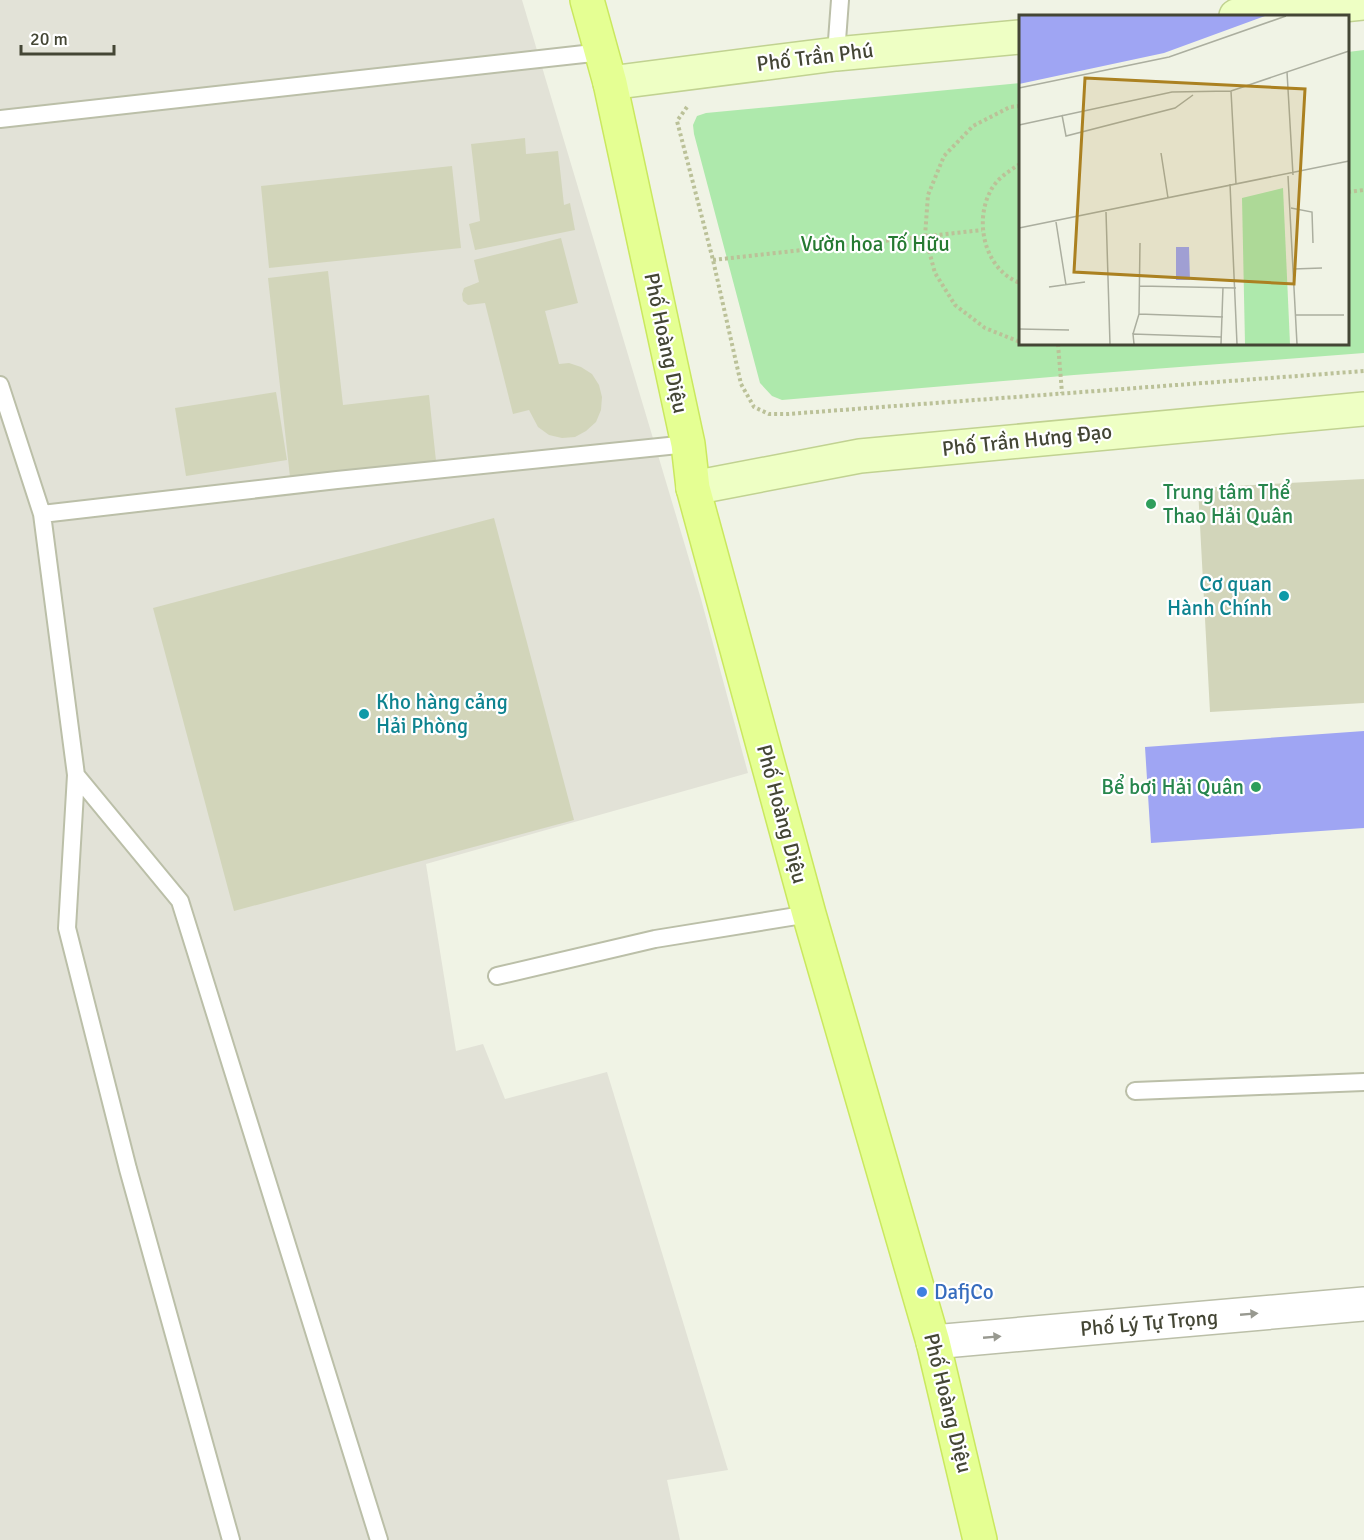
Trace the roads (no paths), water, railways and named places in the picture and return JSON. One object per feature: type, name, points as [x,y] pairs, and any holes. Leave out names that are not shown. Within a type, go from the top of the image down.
[{"type":"main road","name":"Phố Hoàng Diệu","points":[[587,0],[606,67],[688,444],[693,488],[809,914],[933,1342],[980,1540]]},
{"type":"main road","points":[[1250,10],[1364,3]]},
{"type":"main road","name":"Phố Trần Phú","points":[[606,67],[836,54],[1019,37]]},
{"type":"main road","name":"Phố Trần Hưng Đạo","points":[[693,488],[860,456],[1364,409]]},
{"type":"street","name":"Phố Lý Tự Trọng","points":[[933,1342],[1364,1304]]},
{"type":"lane","points":[[836,54],[840,0]]},
{"type":"lane","points":[[0,119],[606,67]]},
{"type":"lane","points":[[0,385],[42,514],[76,775],[67,928],[128,1169],[231,1540]]},
{"type":"lane","points":[[42,514],[337,480],[688,444]]},
{"type":"lane","points":[[76,775],[180,901],[379,1540]]},
{"type":"lane","points":[[497,976],[655,939],[809,914]]},
{"type":"lane","points":[[1135,1091],[1364,1082]]},
{"type":"water","name":"Bể bơi Hải Quân","points":[[1364,731],[1364,828],[1151,843],[1145,747]]},
{"type":"place","name":"Trung tâm Thể Thao Hải Quân","points":[[1151,504]]},
{"type":"place","name":"Cơ quan Hành Chính","points":[[1284,596]]},
{"type":"place","name":"Kho hàng cảng Hải Phòng","points":[[364,714]]},
{"type":"place","name":"Bể bơi Hải Quân","points":[[1256,787]]},
{"type":"place","name":"DafjCo","points":[[922,1292]]},
{"type":"park label","name":"Vườn hoa Tố Hữu","points":[[875,244]]}]
